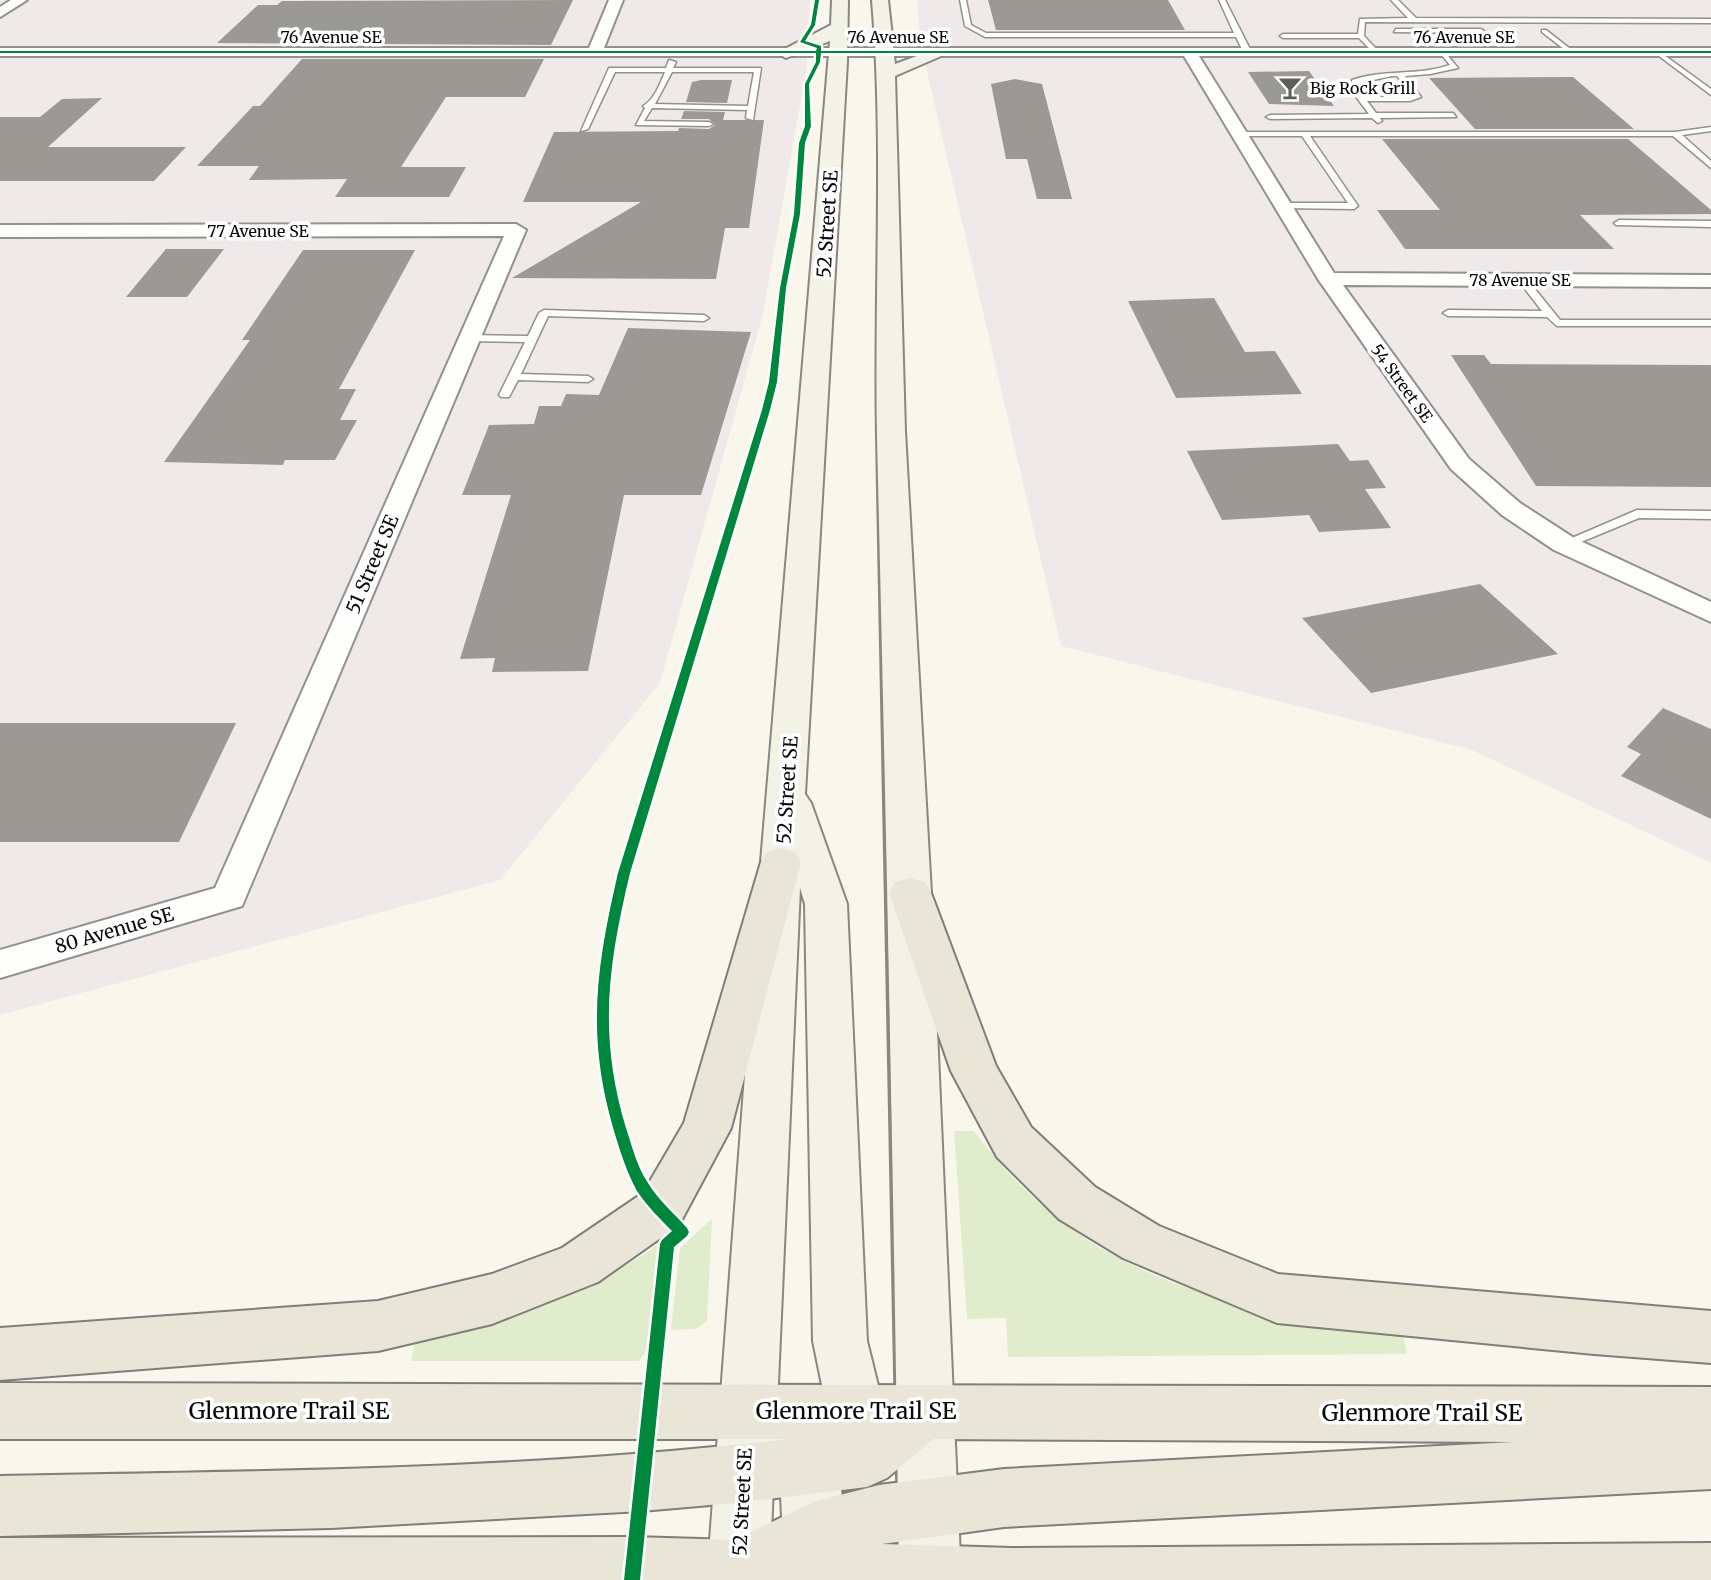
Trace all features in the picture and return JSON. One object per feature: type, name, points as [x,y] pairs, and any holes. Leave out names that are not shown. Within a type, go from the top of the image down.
[{"type":"main road","name":"52 Street SE","points":[[738,1576],[781,862],[840,0]]},
{"type":"main road","points":[[880,0],[885,63],[891,430],[911,892],[925,1411],[896,1545],[930,1578]]},
{"type":"main road","points":[[786,53],[822,39],[839,40]]},
{"type":"main road","points":[[885,63],[939,53]]},
{"type":"main road","points":[[787,788],[827,904],[840,1341],[861,1434],[904,1511]]},
{"type":"main road","points":[[0,1354],[378,1326],[492,1299],[580,1265],[661,1209],[707,1128],[781,862]]},
{"type":"main road","points":[[911,892],[974,1071],[1014,1142],[1077,1203],[1141,1242],[1277,1298],[1594,1329],[1711,1337]]},
{"type":"main road","name":"Glenmore Trail SE","points":[[0,1411],[747,1411],[861,1434]]},
{"type":"main road","points":[[747,1411],[787,1435],[809,1466],[815,1562]]},
{"type":"main road","points":[[0,1506],[331,1499],[642,1482],[809,1466],[861,1434],[925,1411]]},
{"type":"main road","name":"Glenmore Trail SE","points":[[925,1411],[1711,1415]]},
{"type":"main road","points":[[815,1562],[904,1511],[1004,1498],[1711,1460]]},
{"type":"main road","points":[[0,1568],[633,1567],[738,1576],[815,1562],[930,1578],[1711,1574]]},
{"type":"street","points":[[0,13],[20,0]]},
{"type":"street","points":[[594,53],[616,0]]},
{"type":"street","name":"76 Avenue SE","points":[[0,52],[786,53],[839,40],[885,63]]},
{"type":"street","name":"76 Avenue SE","points":[[939,53],[1711,52]]},
{"type":"street","name":"54 Street SE","points":[[1189,53],[1328,279],[1460,464],[1511,509],[1564,544],[1711,612]]},
{"type":"street","name":"77 Avenue SE","points":[[0,231],[516,230]]},
{"type":"street","name":"51 Street SE","points":[[229,897],[516,230]]},
{"type":"street","name":"78 Avenue SE","points":[[1328,279],[1711,281]]},
{"type":"street","name":"80 Avenue SE","points":[[0,964],[229,897]]},
{"type":"lane","points":[[963,0],[968,26],[975,32],[1019,37],[1237,35]]},
{"type":"lane","points":[[1222,0],[1237,24],[1237,35],[1248,53]]},
{"type":"lane","points":[[1394,0],[1413,19]]},
{"type":"lane","points":[[1376,53],[1361,36],[1362,20],[1711,21]]},
{"type":"lane","points":[[1396,31],[1490,31]]},
{"type":"lane","points":[[1531,31],[1558,31]]},
{"type":"lane","points":[[1544,31],[1571,52]]},
{"type":"lane","points":[[1697,31],[1711,31]]},
{"type":"lane","points":[[1283,36],[1361,36]]},
{"type":"lane","points":[[1019,37],[1025,53]]},
{"type":"lane","points":[[1389,134],[1360,99],[1355,90],[1355,82],[1400,75],[1439,73],[1455,66],[1444,52]]},
{"type":"lane","points":[[1657,52],[1711,93]]},
{"type":"lane","points":[[675,53],[663,86],[639,123],[709,124]]},
{"type":"lane","points":[[584,129],[612,70],[758,70],[750,118]]},
{"type":"lane","points":[[1360,99],[1410,99],[1418,95],[1400,75]]},
{"type":"lane","points":[[648,106],[752,108]]},
{"type":"lane","points":[[1270,117],[1453,116]]},
{"type":"lane","points":[[1238,134],[1675,134],[1711,129]]},
{"type":"lane","points":[[1283,206],[1354,206],[1304,134]]},
{"type":"lane","points":[[1675,134],[1711,165]]},
{"type":"lane","points":[[1619,223],[1711,224]]},
{"type":"lane","points":[[1523,280],[1557,324],[1711,323]]},
{"type":"lane","points":[[505,395],[544,313],[704,318]]},
{"type":"lane","points":[[1448,313],[1549,314]]},
{"type":"lane","points":[[470,338],[531,338]]},
{"type":"lane","points":[[514,377],[588,379]]},
{"type":"lane","points":[[1564,544],[1637,514],[1711,515]]},
{"type":"shaded area","points":[[0,0],[810,0],[807,66],[763,314],[660,683],[500,880],[0,1015]]},
{"type":"shaded area","points":[[917,0],[1711,0],[1711,863],[1472,750],[1061,646],[920,42]]},
{"type":"green space","points":[[954,1131],[974,1131],[1018,1183],[1064,1223],[1113,1255],[1165,1280],[1220,1298],[1278,1312],[1403,1335],[1407,1354],[1008,1357],[1006,1318],[967,1319]]},
{"type":"green space","points":[[712,1219],[707,1321],[696,1329],[671,1330],[680,1248]]},
{"type":"green space","points":[[659,1244],[647,1350],[639,1361],[411,1361],[416,1339],[481,1325],[543,1305],[602,1278]]},
{"type":"building","points":[[573,0],[551,45],[217,43],[258,5],[277,5],[282,1]]},
{"type":"building","points":[[988,0],[1168,0],[1185,30],[996,30]]},
{"type":"building","points":[[302,59],[544,59],[525,97],[446,97],[401,167],[466,167],[449,197],[335,197],[347,179],[249,180],[259,166],[197,166],[253,106],[260,106]]},
{"type":"building","name":"Big Rock Grill","points":[[1309,71],[1334,106],[1269,104],[1248,72]]},
{"type":"building","points":[[1573,77],[1634,129],[1475,129],[1429,78]]},
{"type":"building","points":[[1015,79],[1042,84],[1072,199],[1037,199],[1027,159],[1006,159],[991,84]]},
{"type":"building","points":[[732,80],[727,103],[686,102],[692,82]]},
{"type":"building","points":[[102,98],[48,147],[186,147],[154,181],[0,181],[0,117],[40,117],[62,99]]},
{"type":"building","points":[[684,111],[725,112],[723,120],[764,120],[749,228],[725,228],[716,279],[512,278],[641,202],[523,202],[554,132],[678,131],[679,128],[709,129],[715,125],[709,119],[681,119]]},
{"type":"building","points":[[1382,139],[1628,139],[1711,210],[1711,214],[1580,215],[1614,249],[1405,249],[1377,210],[1440,210]]},
{"type":"building","points":[[166,249],[224,249],[187,297],[126,297]]},
{"type":"building","points":[[303,250],[415,250],[339,389],[356,389],[340,420],[357,420],[335,460],[285,460],[283,465],[164,462],[250,340],[242,340]]},
{"type":"building","points":[[1214,298],[1245,352],[1275,351],[1302,394],[1176,398],[1128,301]]},
{"type":"building","points":[[628,328],[751,332],[701,495],[624,495],[588,671],[492,672],[495,658],[460,659],[511,495],[462,495],[489,425],[534,424],[539,406],[561,406],[566,394],[599,395]]},
{"type":"building","points":[[1451,355],[1484,355],[1491,364],[1711,365],[1711,487],[1536,486]]},
{"type":"building","points":[[1338,444],[1350,461],[1368,460],[1386,488],[1365,489],[1391,528],[1319,532],[1309,515],[1222,520],[1187,451]]},
{"type":"building","points":[[1480,584],[1558,654],[1371,693],[1302,618]]},
{"type":"building","points":[[1663,708],[1711,729],[1711,819],[1621,776],[1641,754],[1627,747]]},
{"type":"building","points":[[0,723],[236,723],[179,842],[0,842]]},
{"type":"cycle path","points":[[632,1580],[667,1244],[682,1232],[643,1188],[634,1170],[612,1103],[602,1037],[605,973],[624,873],[773,382],[783,288],[797,214],[802,143],[808,126],[807,84],[818,62],[819,47],[802,42],[813,25],[817,0]]},
{"type":"cycle path","points":[[0,52],[1711,52]]},
{"type":"place","name":"Big Rock Grill","points":[[1290,88]]}]
